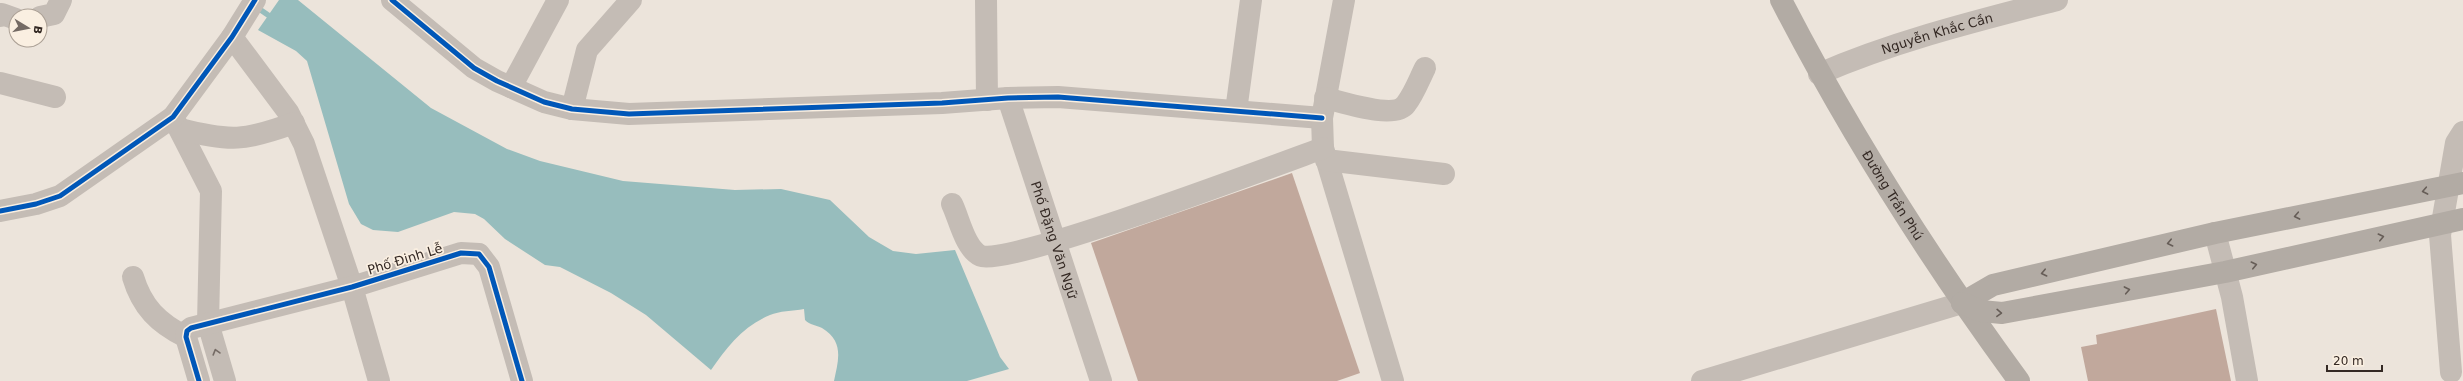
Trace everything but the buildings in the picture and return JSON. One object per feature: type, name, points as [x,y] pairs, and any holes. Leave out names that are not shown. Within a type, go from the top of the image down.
[{"type":"main road","name":"Đường Trần Phú","points":[[1781,0],[1819,74],[1962,303],[2019,381]]},
{"type":"main road","points":[[1962,303],[1993,285],[2215,233],[2456,184]]},
{"type":"main road","points":[[1962,303],[1981,311],[2002,313],[2225,272],[2463,219]]},
{"type":"street","points":[[48,15],[54,14],[61,0]]},
{"type":"street","points":[[0,211],[36,204],[60,196],[176,123],[255,0]]},
{"type":"street","points":[[511,87],[558,0]]},
{"type":"street","points":[[572,109],[587,50],[631,0]]},
{"type":"street","name":"Phố Đặng Văn Ngữ","points":[[986,0],[997,99],[1055,242],[1101,381]]},
{"type":"street","points":[[1236,111],[1251,0]]},
{"type":"street","points":[[1344,0],[1323,108],[1325,154],[1393,381]]},
{"type":"street","name":"Nguyễn Khắc Cần","points":[[1819,74],[1859,56],[1909,40],[2057,0]]},
{"type":"street","points":[[402,3],[474,68],[511,87],[544,102],[572,109],[629,114],[942,104],[997,99],[1058,97],[1236,111],[1323,108],[1386,112],[1398,111],[1406,105],[1424,68]]},
{"type":"street","points":[[232,37],[294,122],[304,144],[352,287],[379,381]]},
{"type":"street","points":[[0,83],[55,97]]},
{"type":"street","points":[[176,123],[201,135],[240,139],[260,136],[294,122]]},
{"type":"street","points":[[176,123],[211,191],[208,323],[225,381]]},
{"type":"street","points":[[2451,372],[2440,234],[2441,224],[2456,184],[2456,143],[2463,132]]},
{"type":"street","points":[[952,204],[970,244],[982,256],[993,257],[1055,242],[1325,154],[1444,174]]},
{"type":"street","points":[[2215,233],[2225,272],[2247,381]]},
{"type":"street","name":"Phố Đinh Lễ","points":[[186,337],[190,328],[352,287],[461,253],[478,254],[489,267],[522,381]]},
{"type":"street","points":[[133,277],[137,290],[156,318],[165,326],[186,337],[199,381]]},
{"type":"street","points":[[1702,381],[1962,303]]},
{"type":"water","points":[[279,0],[298,0],[431,108],[507,149],[540,161],[623,181],[735,190],[781,189],[830,200],[869,237],[893,251],[916,254],[955,250],[1000,357],[1009,369],[967,381],[834,381],[838,359],[837,346],[829,333],[805,320],[804,309],[774,314],[752,325],[736,338],[711,370],[646,315],[611,293],[560,267],[545,265],[505,239],[484,219],[475,214],[454,212],[398,232],[373,230],[361,224],[349,204],[307,61],[296,51],[258,30]]},
{"type":"waterway","points":[[255,6],[268,15]]},
{"type":"cycle path","points":[[0,211],[36,204],[60,196],[173,117],[232,37],[255,0]]},
{"type":"cycle path","points":[[392,0],[474,68],[497,81],[544,102],[572,109],[629,114],[942,103],[1008,98],[1058,97],[1322,118]]},
{"type":"cycle path","points":[[199,381],[186,337],[187,331],[191,328],[352,287],[461,253],[479,254],[489,267],[522,381]]}]
